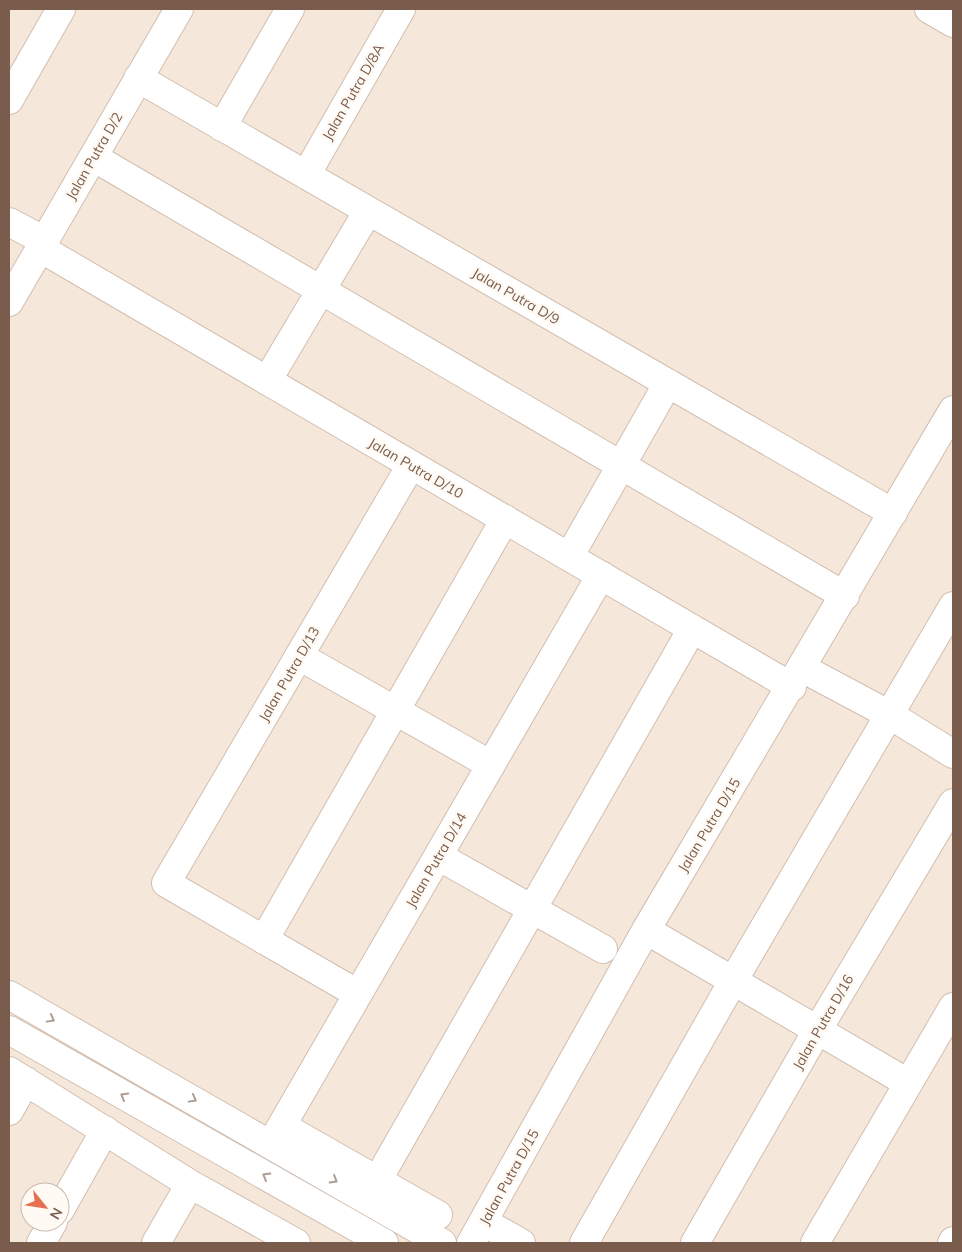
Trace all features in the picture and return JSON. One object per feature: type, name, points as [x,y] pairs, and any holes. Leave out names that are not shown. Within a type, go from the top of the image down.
[{"type":"street","points":[[9,100],[61,9]]},
{"type":"street","name":"Jalan Putra D/2","points":[[9,302],[179,9]]},
{"type":"street","points":[[222,127],[290,9]]},
{"type":"street","name":"Jalan Putra D/8A","points":[[306,175],[401,9]]},
{"type":"street","points":[[929,9],[953,23]]},
{"type":"street","name":"Jalan Putra D/9","points":[[138,78],[893,513]]},
{"type":"street","points":[[93,157],[845,596]]},
{"type":"street","points":[[268,381],[368,211]]},
{"type":"street","name":"Jalan Putra D/10","points":[[9,222],[42,245],[268,381],[692,629],[797,677],[890,715],[953,754]]},
{"type":"street","points":[[569,557],[668,383]]},
{"type":"street","name":"Jalan Putra D/15","points":[[477,1232],[646,930],[845,596],[953,410]]},
{"type":"street","name":"Jalan Putra D/13","points":[[264,940],[166,883],[411,465]]},
{"type":"street","points":[[358,994],[264,940],[505,520]]},
{"type":"street","name":"Jalan Putra D/14","points":[[276,1135],[601,575]]},
{"type":"street","points":[[584,1243],[733,981],[953,606]]},
{"type":"street","points":[[377,1181],[692,629]]},
{"type":"street","points":[[299,656],[491,766]]},
{"type":"street","name":"Jalan Putra D/16","points":[[695,1243],[818,1029],[953,803]]},
{"type":"street","points":[[438,856],[603,949]]},
{"type":"street","points":[[646,930],[908,1083]]},
{"type":"street","points":[[9,996],[276,1135],[377,1181],[438,1215]]},
{"type":"street","points":[[816,1243],[953,1007]]},
{"type":"street","points":[[9,1030],[384,1243]]},
{"type":"street","points":[[9,1111],[18,1076],[190,1184],[266,1236],[296,1243]]},
{"type":"street","points":[[70,1192],[105,1130]]},
{"type":"street","points":[[276,1135],[442,1243]]},
{"type":"street","points":[[156,1243],[190,1184]]},
{"type":"street","points":[[477,1232],[521,1243]]},
{"type":"shaded area","points":[[9,9],[953,9],[953,1243],[9,1243]]}]
